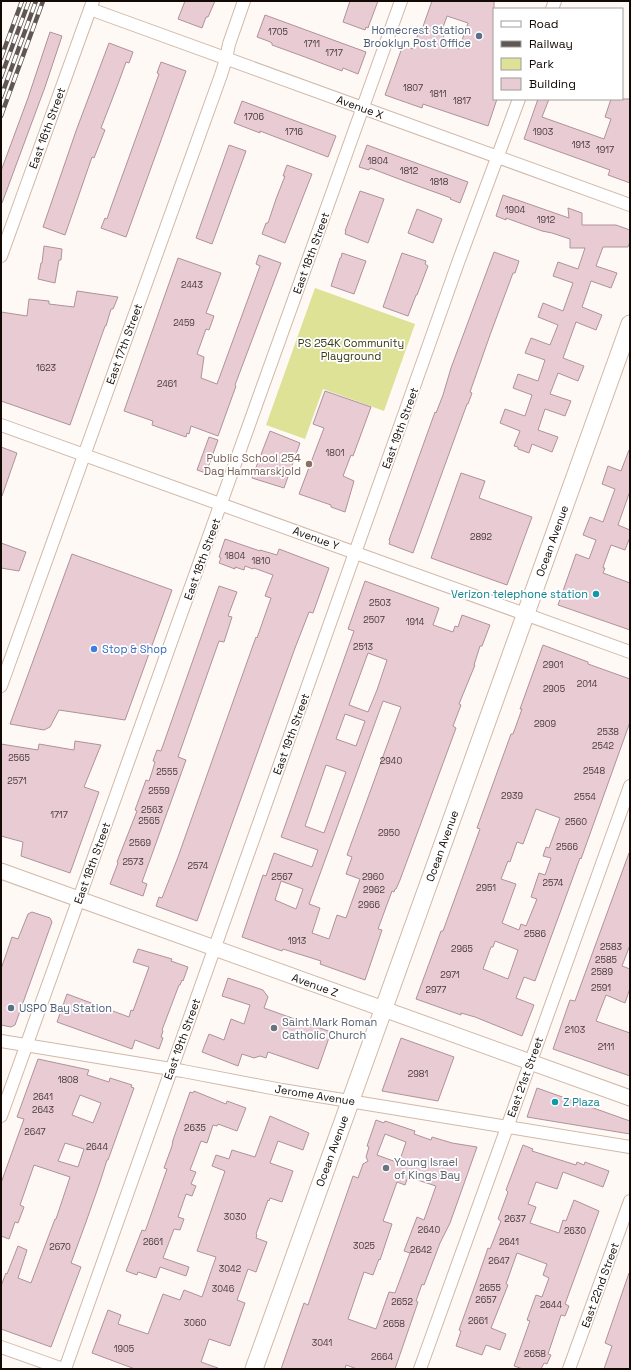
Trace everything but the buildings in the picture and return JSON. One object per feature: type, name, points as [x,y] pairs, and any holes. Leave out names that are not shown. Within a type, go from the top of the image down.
[{"type":"main road","name":"Ocean Avenue","points":[[254,1369],[630,324]]},
{"type":"street","name":"East 17th Street","points":[[1,686],[226,59],[229,44],[244,1]]},
{"type":"street","name":"East 18th Street","points":[[1,1116],[401,1]]},
{"type":"street","name":"Avenue X","points":[[91,5],[226,59],[630,205]]},
{"type":"street","name":"East 16th Street","points":[[1,256],[91,5]]},
{"type":"street","name":"East 19th Street","points":[[64,1369],[355,553],[519,100]]},
{"type":"street","name":"Avenue Y","points":[[1,425],[630,652]]},
{"type":"street","name":"East 21st Street","points":[[420,1369],[630,786]]},
{"type":"street","name":"Avenue Z","points":[[1,871],[630,1098]]},
{"type":"street","name":"Jerome Avenue","points":[[1,1041],[171,1069],[282,1090],[630,1147]]},
{"type":"street","name":"East 22nd Street","points":[[569,1369],[630,1200]]},
{"type":"street","points":[[1,1347],[64,1369]]},
{"type":"green space","name":"PS 254K Community Playground","points":[[315,288],[415,324],[384,411],[323,389],[305,439],[266,425]]},
{"type":"railway","points":[[1,58],[22,1]]},
{"type":"railway","points":[[1,77],[29,1]]},
{"type":"railway","points":[[1,97],[36,1]]},
{"type":"railway","points":[[1,116],[43,1]]},
{"type":"place","name":"Homecrest Station Brooklyn Post Office","points":[[479,36]]},
{"type":"place","name":"Public School 254 Dag Hammarskjold","points":[[309,464]]},
{"type":"place","name":"Verizon telephone station","points":[[596,594]]},
{"type":"place","name":"Stop & Shop","points":[[94,649]]},
{"type":"place","name":"USPO Bay Station","points":[[11,1008]]},
{"type":"place","name":"Saint Mark Roman Catholic Church","points":[[274,1028]]},
{"type":"place","name":"Z Plaza","points":[[555,1102]]},
{"type":"place","name":"Young Israel of Kings Bay","points":[[386,1168]]}]
